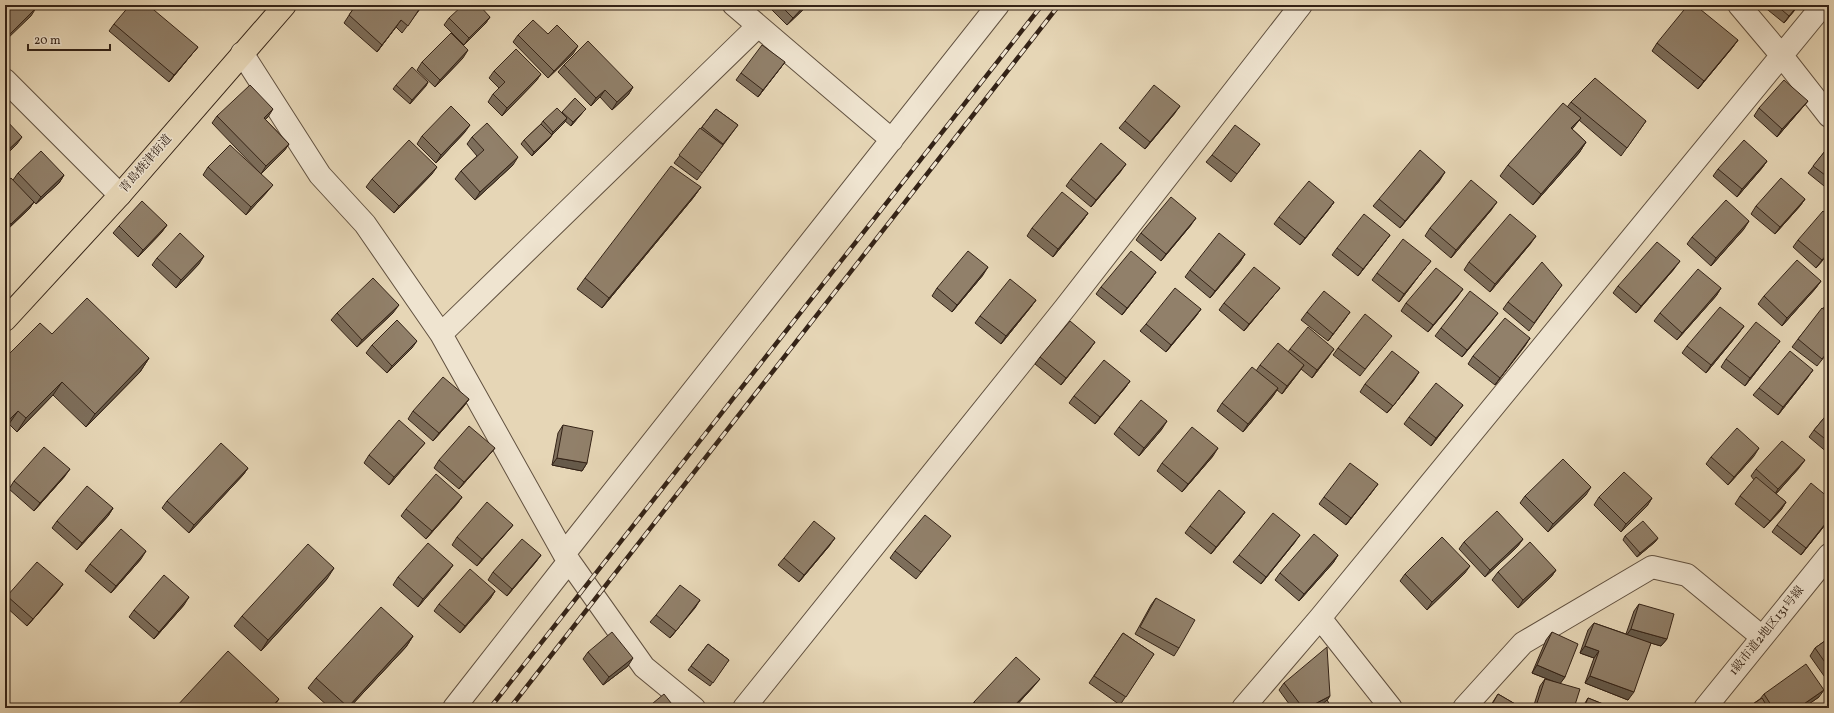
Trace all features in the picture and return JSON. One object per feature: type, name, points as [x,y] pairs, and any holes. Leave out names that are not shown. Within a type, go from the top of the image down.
[{"type":"main road","name":"青島焼津街道","points":[[5,320],[120,194],[285,5]]},
{"type":"street","points":[[454,708],[567,558],[998,5]]},
{"type":"street","points":[[744,708],[1064,308],[1301,5]]},
{"type":"street","points":[[1739,5],[1782,56],[1829,116]]},
{"type":"street","points":[[1243,708],[1320,618],[1824,5]]},
{"type":"street","points":[[441,334],[749,13],[892,140]]},
{"type":"street","points":[[242,53],[320,175],[365,224],[441,334],[567,558],[644,667],[694,708]]},
{"type":"street","points":[[5,80],[120,194]]},
{"type":"street","name":"1級市道2地区131号線","points":[[1705,708],[1829,555]]},
{"type":"street","points":[[1464,708],[1523,642],[1652,567],[1687,575],[1762,637]]},
{"type":"street","points":[[1320,618],[1391,708]]},
{"type":"building","points":[[5,5],[33,5],[36,8],[5,39]]},
{"type":"building","points":[[130,5],[148,5],[198,47],[174,75],[114,24]]},
{"type":"building","points":[[356,5],[422,5],[408,26],[401,20],[382,45],[349,15]]},
{"type":"building","points":[[463,5],[479,5],[490,17],[469,38],[449,18]]},
{"type":"building","points":[[780,5],[805,5],[793,18]]},
{"type":"building","points":[[1688,5],[1695,5],[1738,40],[1704,81],[1657,43]]},
{"type":"building","points":[[1776,5],[1798,5],[1789,16]]},
{"type":"building","points":[[533,20],[548,34],[557,25],[578,46],[554,71],[518,35]]},
{"type":"building","points":[[451,33],[468,50],[440,80],[422,62]]},
{"type":"building","points":[[588,41],[633,87],[617,102],[605,90],[596,98],[564,65]]},
{"type":"building","points":[[762,45],[785,62],[763,90],[741,73]]},
{"type":"building","points":[[516,49],[541,74],[507,108],[493,94],[505,82],[494,71]]},
{"type":"building","points":[[412,67],[428,82],[412,100],[396,85]]},
{"type":"building","points":[[1595,78],[1646,121],[1627,148],[1571,102]]},
{"type":"building","points":[[1784,80],[1808,101],[1782,129],[1759,108]]},
{"type":"building","points":[[250,85],[273,109],[264,118],[289,144],[266,166],[217,116]]},
{"type":"building","points":[[1154,85],[1180,106],[1150,142],[1125,121]]},
{"type":"building","points":[[575,98],[586,109],[573,122],[562,112]]},
{"type":"building","points":[[1563,103],[1581,118],[1571,128],[1586,142],[1541,194],[1508,165]]},
{"type":"building","points":[[451,106],[470,125],[441,155],[422,136]]},
{"type":"building","points":[[557,108],[567,118],[553,132],[543,121]]},
{"type":"building","points":[[716,109],[738,125],[723,144],[702,127]]},
{"type":"building","points":[[5,119],[22,137],[5,153]]},
{"type":"building","points":[[487,123],[518,157],[480,192],[461,171],[484,150],[472,137]]},
{"type":"building","points":[[541,124],[552,135],[534,152],[524,140]]},
{"type":"building","points":[[1235,125],[1260,144],[1237,174],[1212,155]]},
{"type":"building","points":[[700,128],[723,145],[702,173],[679,155]]},
{"type":"building","points":[[409,140],[437,167],[399,206],[372,179]]},
{"type":"building","points":[[1744,140],[1767,161],[1742,189],[1718,169]]},
{"type":"building","points":[[1101,143],[1126,164],[1096,200],[1071,179]]},
{"type":"building","points":[[230,145],[273,185],[251,207],[208,167]]},
{"type":"building","points":[[1829,146],[1829,178],[1813,166]]},
{"type":"building","points":[[1420,150],[1445,172],[1405,221],[1379,199]]},
{"type":"building","points":[[41,151],[64,175],[41,197],[18,173]]},
{"type":"building","points":[[671,166],[701,187],[609,298],[585,278]]},
{"type":"building","points":[[11,178],[34,202],[11,224],[5,218],[5,183]]},
{"type":"building","points":[[1781,178],[1805,199],[1780,227],[1756,206]]},
{"type":"building","points":[[1471,180],[1497,202],[1456,250],[1430,228]]},
{"type":"building","points":[[1309,181],[1334,202],[1305,238],[1279,217]]},
{"type":"building","points":[[1062,192],[1088,213],[1058,249],[1032,228]]},
{"type":"building","points":[[1171,197],[1196,218],[1166,254],[1141,233]]},
{"type":"building","points":[[1726,200],[1749,221],[1716,258],[1692,237]]},
{"type":"building","points":[[142,201],[167,225],[143,250],[119,226]]},
{"type":"building","points":[[1823,211],[1829,216],[1829,252],[1822,260],[1798,240]]},
{"type":"building","points":[[1364,214],[1390,235],[1363,269],[1337,248]]},
{"type":"building","points":[[1510,214],[1536,236],[1495,284],[1469,262]]},
{"type":"building","points":[[5,226],[9,230],[5,235]]},
{"type":"building","points":[[180,233],[204,256],[181,280],[157,258]]},
{"type":"building","points":[[1219,233],[1245,254],[1215,291],[1190,270]]},
{"type":"building","points":[[1403,239],[1431,261],[1404,294],[1377,273]]},
{"type":"building","points":[[1657,242],[1680,261],[1641,306],[1618,286]]},
{"type":"building","points":[[968,251],[988,267],[957,305],[937,288]]},
{"type":"building","points":[[1131,251],[1156,272],[1127,308],[1101,287]]},
{"type":"building","points":[[1797,260],[1821,281],[1787,318],[1764,296]]},
{"type":"building","points":[[1542,262],[1562,285],[1534,323],[1508,302]]},
{"type":"building","points":[[1254,267],[1280,288],[1249,324],[1224,303]]},
{"type":"building","points":[[1436,268],[1463,289],[1433,325],[1406,303]]},
{"type":"building","points":[[1698,269],[1721,288],[1682,333],[1660,313]]},
{"type":"building","points":[[373,278],[399,305],[362,340],[337,313]]},
{"type":"building","points":[[1010,279],[1036,300],[1006,336],[980,316]]},
{"type":"building","points":[[1175,288],[1201,309],[1171,345],[1146,324]]},
{"type":"building","points":[[1324,291],[1350,312],[1333,334],[1307,312]]},
{"type":"building","points":[[1470,291],[1498,313],[1467,350],[1441,328]]},
{"type":"building","points":[[87,298],[149,358],[95,414],[62,382],[26,418],[18,411],[5,424],[5,358],[40,323],[52,334]]},
{"type":"building","points":[[1720,307],[1744,326],[1711,365],[1687,346]]},
{"type":"building","points":[[1822,308],[1829,313],[1829,350],[1822,359],[1798,339]]},
{"type":"building","points":[[1365,314],[1392,336],[1365,369],[1338,348]]},
{"type":"building","points":[[1505,318],[1530,338],[1500,378],[1473,356]]},
{"type":"building","points":[[397,320],[417,341],[392,366],[372,345]]},
{"type":"building","points":[[1070,321],[1095,342],[1066,378],[1040,357]]},
{"type":"building","points":[[1756,322],[1780,341],[1750,378],[1726,359]]},
{"type":"building","points":[[1308,327],[1334,349],[1317,370],[1290,349]]},
{"type":"building","points":[[1278,343],[1304,365],[1287,386],[1260,365]]},
{"type":"building","points":[[1392,351],[1419,372],[1393,406],[1365,384]]},
{"type":"building","points":[[1790,351],[1813,370],[1783,407],[1759,388]]},
{"type":"building","points":[[1104,360],[1130,381],[1100,417],[1074,396]]},
{"type":"building","points":[[1252,367],[1278,388],[1248,424],[1222,403]]},
{"type":"building","points":[[443,377],[469,399],[439,433],[413,411]]},
{"type":"building","points":[[1436,383],[1463,405],[1436,438],[1409,417]]},
{"type":"building","points":[[1141,400],[1167,421],[1144,448],[1119,427]]},
{"type":"building","points":[[1829,412],[1829,442],[1814,430]]},
{"type":"building","points":[[399,420],[425,443],[394,477],[369,455]]},
{"type":"building","points":[[563,425],[593,431],[587,463],[557,458]]},
{"type":"building","points":[[469,426],[495,448],[464,482],[439,460]]},
{"type":"building","points":[[1192,427],[1218,448],[1188,484],[1162,463]]},
{"type":"building","points":[[1737,428],[1759,448],[1734,477],[1711,457]]},
{"type":"building","points":[[1782,441],[1805,460],[1778,489],[1756,469]]},
{"type":"building","points":[[221,443],[248,468],[194,525],[167,501]]},
{"type":"building","points":[[44,447],[70,469],[40,503],[14,481]]},
{"type":"building","points":[[1563,459],[1591,487],[1553,524],[1525,496]]},
{"type":"building","points":[[1350,463],[1378,484],[1351,518],[1324,497]]},
{"type":"building","points":[[1624,472],[1652,498],[1626,524],[1599,497]]},
{"type":"building","points":[[436,474],[462,497],[432,531],[406,509]]},
{"type":"building","points":[[1756,477],[1786,502],[1770,521],[1740,496]]},
{"type":"building","points":[[1811,483],[1829,498],[1829,519],[1806,548],[1777,525]]},
{"type":"building","points":[[87,486],[113,508],[82,543],[57,521]]},
{"type":"building","points":[[1219,490],[1245,512],[1216,547],[1190,526]]},
{"type":"building","points":[[487,502],[513,525],[482,559],[457,537]]},
{"type":"building","points":[[1497,511],[1523,539],[1490,570],[1464,542]]},
{"type":"building","points":[[1273,513],[1300,535],[1266,577],[1239,555]]},
{"type":"building","points":[[925,515],[951,536],[921,572],[895,551]]},
{"type":"building","points":[[814,521],[835,538],[804,575],[784,558]]},
{"type":"building","points":[[1643,521],[1658,538],[1640,553],[1625,536]]},
{"type":"building","points":[[121,529],[146,551],[116,586],[90,564]]},
{"type":"building","points":[[1314,534],[1338,555],[1304,594],[1280,573]]},
{"type":"building","points":[[1442,537],[1470,566],[1432,602],[1405,574]]},
{"type":"building","points":[[522,539],[541,555],[512,589],[493,572]]},
{"type":"building","points":[[1530,542],[1556,570],[1523,600],[1498,572]]},
{"type":"building","points":[[428,543],[453,565],[423,599],[398,577]]},
{"type":"building","points":[[308,544],[334,568],[268,640],[242,616]]},
{"type":"building","points":[[37,562],[63,584],[33,619],[7,596]]},
{"type":"building","points":[[470,569],[495,591],[465,626],[439,604]]},
{"type":"building","points":[[164,575],[189,597],[159,632],[134,610]]},
{"type":"building","points":[[680,585],[700,600],[676,631],[656,615]]},
{"type":"building","points":[[1156,598],[1195,620],[1179,648],[1140,627]]},
{"type":"building","points":[[1639,604],[1674,614],[1667,639],[1631,629]]},
{"type":"building","points":[[381,607],[413,636],[348,707],[316,678]]},
{"type":"building","points":[[1594,623],[1651,643],[1634,692],[1590,676],[1599,651],[1585,646]]},
{"type":"building","points":[[612,632],[633,658],[609,677],[588,652]]},
{"type":"building","points":[[1552,632],[1578,644],[1565,677],[1537,665]]},
{"type":"building","points":[[1123,633],[1154,654],[1126,697],[1094,676]]},
{"type":"building","points":[[1829,638],[1829,668],[1815,648]]},
{"type":"building","points":[[708,644],[729,660],[713,683],[691,666]]},
{"type":"building","points":[[1327,647],[1330,696],[1307,708],[1303,708],[1284,683]]},
{"type":"building","points":[[228,651],[279,699],[270,708],[175,708]]},
{"type":"building","points":[[1016,657],[1040,679],[1012,708],[980,708],[974,702]]},
{"type":"building","points":[[1806,664],[1824,690],[1798,708],[1773,708],[1764,694]]},
{"type":"building","points":[[1545,679],[1580,689],[1574,708],[1553,708],[1537,703]]},
{"type":"building","points":[[664,694],[675,708],[647,708]]},
{"type":"building","points":[[1498,694],[1522,708],[1490,708]]},
{"type":"building","points":[[1588,698],[1613,708],[1584,708]]},
{"type":"building","points":[[1762,698],[1768,708],[1747,708]]},
{"type":"building","points":[[1327,700],[1332,708],[1318,708]]},
{"type":"railway","points":[[490,708],[1042,5]]},
{"type":"railway","points":[[510,708],[1059,5]]}]
